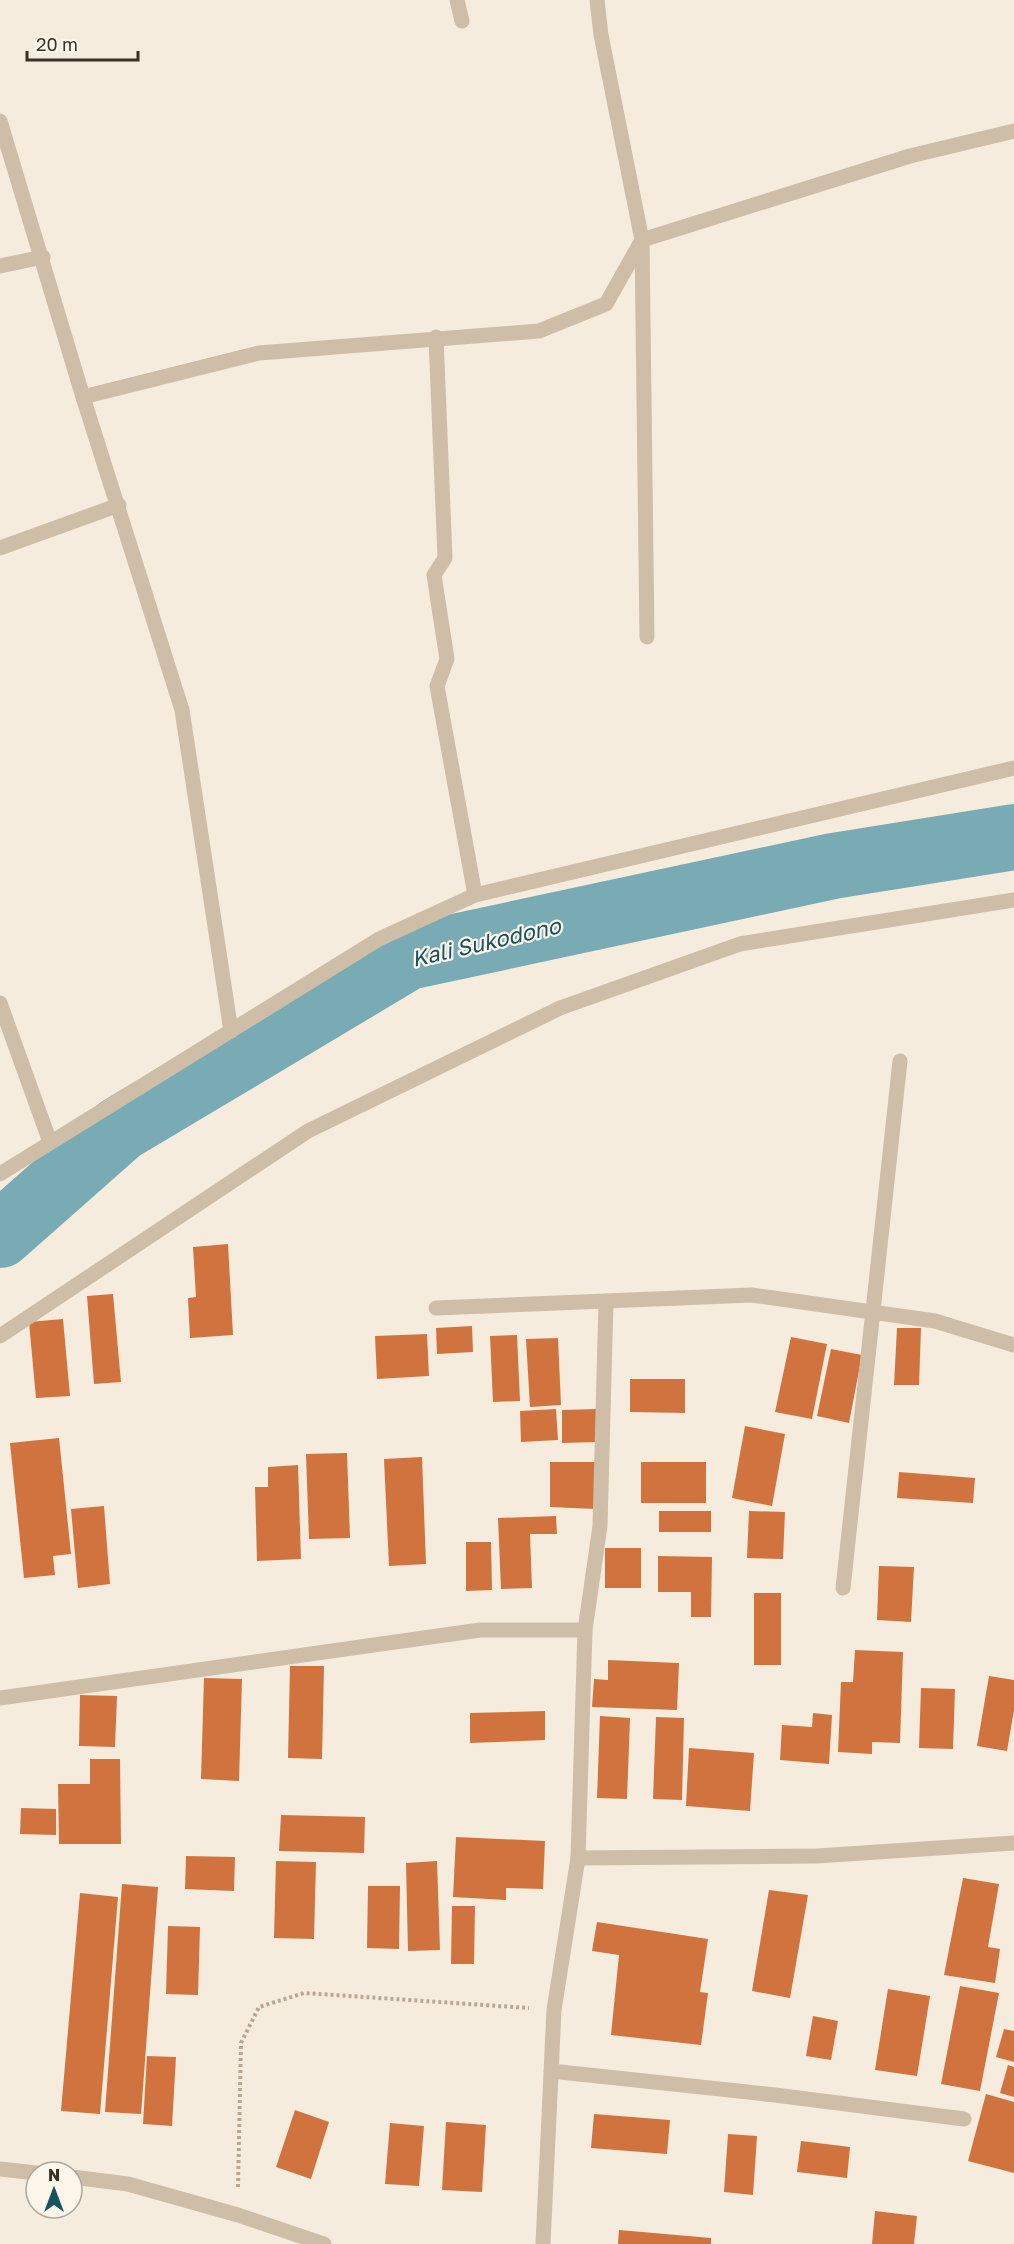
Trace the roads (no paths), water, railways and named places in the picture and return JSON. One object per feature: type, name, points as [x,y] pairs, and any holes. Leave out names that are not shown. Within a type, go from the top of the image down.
[{"type":"street","points":[[458,0],[462,21]]},
{"type":"street","points":[[597,0],[601,35],[642,240],[647,637]]},
{"type":"street","points":[[0,121],[43,257],[83,397],[182,710],[231,1031]]},
{"type":"street","points":[[83,397],[259,353],[436,337],[539,331],[606,304],[642,240],[910,156],[1014,131]]},
{"type":"street","points":[[0,266],[43,257]]},
{"type":"street","points":[[436,337],[445,558],[434,575],[447,659],[437,686],[475,895]]},
{"type":"street","points":[[0,548],[119,505]]},
{"type":"street","points":[[0,1174],[379,939],[475,895],[986,772],[1014,768]]},
{"type":"street","points":[[0,1335],[308,1131],[560,1008],[740,944],[1014,900]]},
{"type":"street","points":[[0,1003],[50,1142]]},
{"type":"street","points":[[843,1587],[900,1061]]},
{"type":"street","points":[[436,1308],[752,1295],[935,1321],[1014,1345]]},
{"type":"street","points":[[543,2244],[554,2010],[578,1858],[585,1630],[600,1526],[606,1301]]},
{"type":"street","points":[[0,1698],[480,1630],[585,1630]]},
{"type":"street","points":[[578,1858],[818,1856],[1014,1843]]},
{"type":"street","points":[[551,2071],[775,2095],[964,2119]]},
{"type":"street","points":[[0,2169],[24,2172]]},
{"type":"street","points":[[84,2178],[128,2184],[238,2215],[324,2244]]},
{"type":"waterway","name":"Kali Sukodono","points":[[0,1235],[120,1129],[408,957],[833,866],[1014,837]]}]
